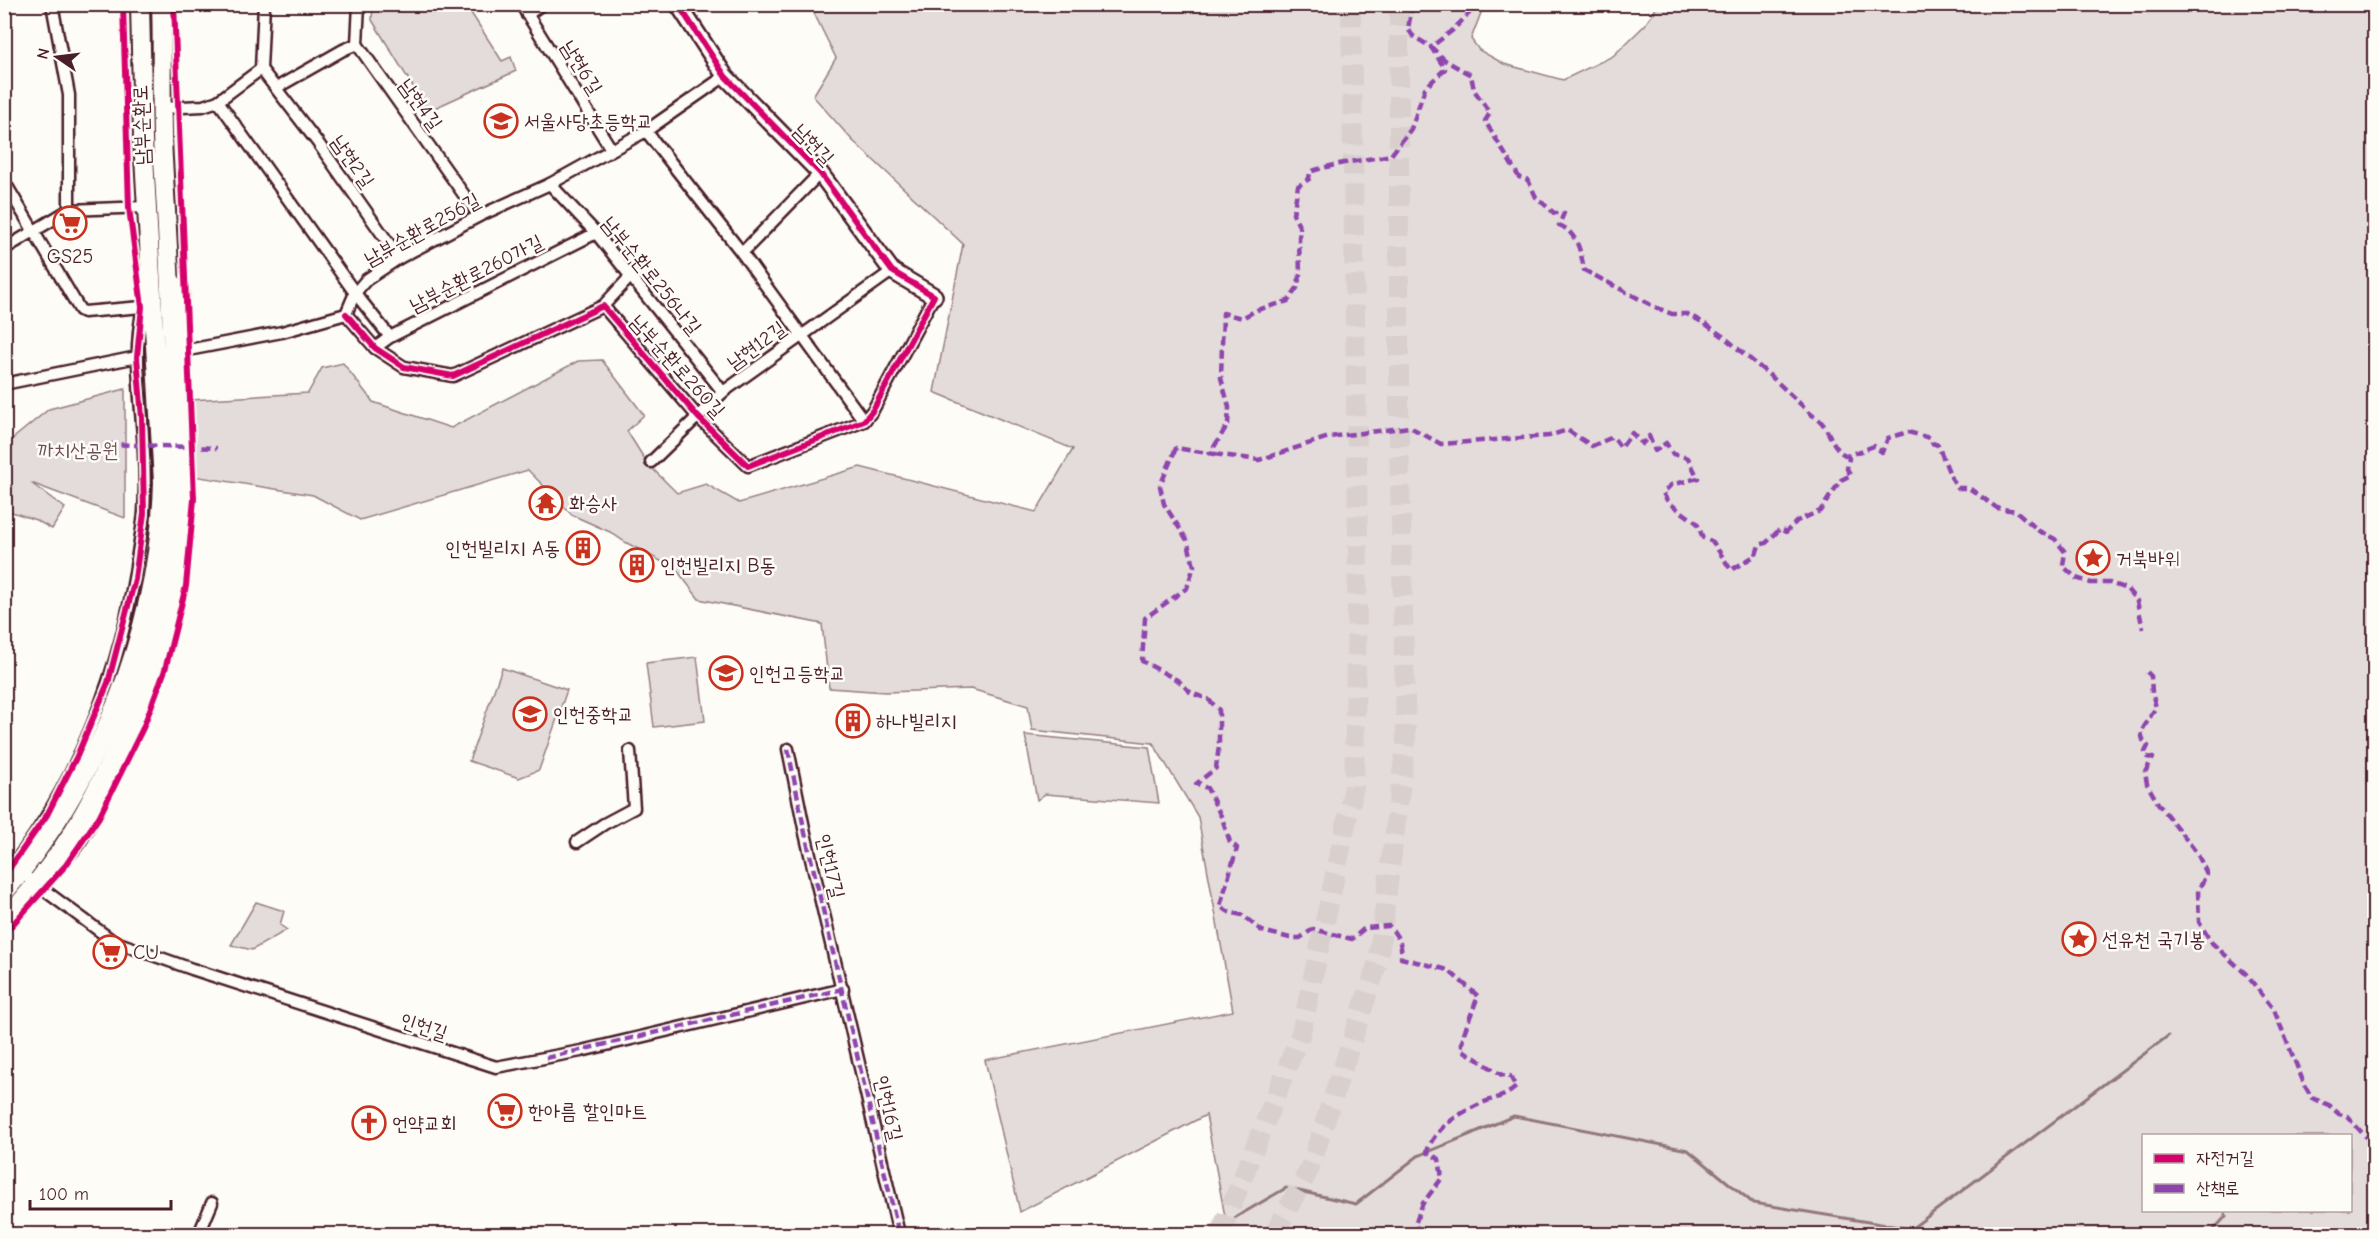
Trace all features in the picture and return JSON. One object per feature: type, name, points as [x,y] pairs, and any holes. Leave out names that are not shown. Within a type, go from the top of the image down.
[{"type":"main road","name":"남부순환로","points":[[4,893],[13,874],[61,814],[102,734],[135,645],[150,591],[162,513],[163,482],[141,90],[140,4]]},
{"type":"main road","name":"남부순환로","points":[[4,922],[39,881],[75,828],[112,755],[153,648],[170,566],[177,502],[171,274],[163,156],[161,4]]},
{"type":"main road","points":[[141,90],[150,107],[155,108],[162,105]]},
{"type":"main road","points":[[144,151],[147,143],[151,142],[163,156]]},
{"type":"street","points":[[52,4],[69,95],[69,210]]},
{"type":"street","points":[[162,105],[203,106],[218,101],[261,69],[264,4]]},
{"type":"street","points":[[276,88],[357,44],[359,4]]},
{"type":"street","name":"남현6길","points":[[521,4],[611,149]]},
{"type":"street","points":[[527,15],[542,4]]},
{"type":"street","name":"남현길","points":[[678,4],[725,76],[820,173],[892,271],[934,296]]},
{"type":"street","name":"남현4길","points":[[357,44],[479,216]]},
{"type":"street","name":"남현2길","points":[[261,69],[318,143],[399,258]]},
{"type":"street","name":"남부순환로256길","points":[[346,314],[355,293],[366,280],[399,258],[479,216],[550,184],[646,131],[725,76]]},
{"type":"street","points":[[218,101],[355,293],[390,337]]},
{"type":"street","points":[[646,131],[742,253],[864,421],[873,410],[934,296]]},
{"type":"street","points":[[742,253],[820,173]]},
{"type":"street","points":[[4,181],[80,310],[84,312],[142,307]]},
{"type":"street","name":"남부순환로256나길","points":[[550,184],[596,233],[723,392]]},
{"type":"street","points":[[4,249],[69,210],[147,207]]},
{"type":"street","name":"남부순환로260가길","points":[[375,348],[390,337],[596,233]]},
{"type":"street","name":"남현12길","points":[[651,462],[723,392],[892,271]]},
{"type":"street","points":[[39,881],[63,864],[96,813],[142,720],[161,664],[180,580],[189,500],[183,293],[171,274]]},
{"type":"street","points":[[183,351],[282,332],[346,314],[375,348],[404,367],[453,376],[603,306],[631,276]]},
{"type":"street","points":[[13,874],[77,756],[108,683],[123,631],[135,579],[144,513],[142,418],[137,357],[142,307],[152,284]]},
{"type":"street","name":"남부순환로260길","points":[[603,306],[698,417],[748,466],[864,421]]},
{"type":"street","points":[[4,384],[137,357]]},
{"type":"street","name":"인헌17길","points":[[788,749],[805,833],[843,990]]},
{"type":"street","points":[[577,842],[634,808],[630,751]]},
{"type":"street","name":"인헌길","points":[[13,874],[39,881],[113,941],[192,969],[496,1067],[581,1051],[843,990]]},
{"type":"street","name":"인헌16길","points":[[843,990],[899,1234]]},
{"type":"street","points":[[199,1234],[212,1203]]},
{"type":"green space","points":[[373,5],[466,5],[502,61],[511,57],[516,71],[428,111],[372,20]]},
{"type":"green space","points":[[810,5],[1484,5],[1471,39],[1479,50],[1504,64],[1563,80],[1613,56],[1645,25],[1658,5],[2374,5],[2374,1234],[1232,1234],[1226,1222],[1206,1115],[1020,1212],[985,1060],[1233,1011],[1198,817],[1153,743],[1032,730],[1028,706],[971,689],[886,692],[829,688],[822,624],[699,599],[676,569],[610,532],[572,515],[528,470],[360,520],[313,495],[174,473],[190,400],[308,393],[322,368],[343,363],[373,402],[451,428],[578,361],[602,360],[644,415],[627,431],[647,463],[677,493],[706,484],[739,503],[860,467],[1036,512],[1073,449],[934,392],[963,244],[852,140],[813,96],[836,58]]},
{"type":"green space","name":"까치산공원","points":[[125,389],[125,518],[31,483],[65,508],[52,529],[36,520],[9,511],[5,531],[5,445],[49,409]]},
{"type":"green space","points":[[697,657],[705,721],[654,727],[646,663]]},
{"type":"green space","points":[[502,668],[567,690],[539,770],[519,778],[469,761]]},
{"type":"green space","points":[[1025,735],[1149,747],[1159,803],[1045,794],[1037,800]]},
{"type":"green space","points":[[256,902],[284,911],[280,925],[287,930],[252,950],[231,945]]},
{"type":"waterway","points":[[1231,1220],[1286,1188],[1356,1204],[1418,1156],[1514,1116],[1688,1150],[1753,1203],[1911,1229],[2168,1036]]},
{"type":"waterway","points":[[2210,1234],[2226,1216],[2225,1212]]},
{"type":"tunnel","points":[[1220,1234],[1301,1033],[1354,787],[1358,542],[1351,4]]},
{"type":"tunnel","points":[[1274,1234],[1309,1170],[1378,962],[1406,743],[1399,438],[1399,4]]},
{"type":"marked path","points":[[1409,4],[1411,12],[1408,29],[1413,36],[1431,47],[1446,61],[1471,75],[1474,90],[1490,113],[1485,121],[1519,177],[1528,180],[1536,197],[1554,213],[1564,213],[1559,225],[1570,232],[1574,238],[1580,250],[1584,270],[1655,307],[1672,314],[1687,314],[1724,337],[1818,419],[1836,447],[1847,456]]},
{"type":"marked path","points":[[1420,1234],[1415,1224],[1423,1203],[1442,1178],[1439,1159],[1427,1152],[1430,1143],[1449,1122],[1516,1087],[1510,1076],[1502,1075],[1461,1049],[1464,1033],[1478,996],[1448,970],[1401,958],[1399,941],[1389,926],[1365,928],[1352,939],[1313,929],[1300,938],[1290,938],[1262,931],[1242,915],[1229,912],[1220,906],[1237,848],[1230,842],[1222,818],[1207,788],[1196,784],[1216,768],[1219,746],[1219,710],[1208,699],[1191,693],[1179,681],[1142,661],[1145,618],[1187,588],[1194,566],[1187,540],[1164,504],[1160,486],[1176,448],[1214,454],[1214,447],[1228,424],[1229,407],[1221,378],[1223,313],[1242,318],[1257,310],[1288,301],[1297,288],[1300,275],[1300,228],[1293,214],[1298,186],[1309,179],[1310,172],[1391,155],[1411,129],[1425,88],[1445,69],[1431,47],[1453,30],[1478,4]]},
{"type":"marked path","points":[[1558,4],[1569,7]]},
{"type":"marked path","points":[[1214,454],[1259,460],[1329,437],[1410,427],[1441,444],[1549,436],[1567,430],[1592,446],[1613,437],[1621,448],[1632,433],[1642,444],[1649,436],[1655,451],[1666,443],[1673,454],[1688,458],[1698,478],[1671,485],[1663,493],[1668,502],[1697,523],[1703,538],[1713,542],[1731,570],[1756,555],[1759,545],[1766,543],[1780,529],[1786,532],[1797,521],[1820,511],[1841,480],[1851,475],[1847,469],[1849,458],[1847,456],[1874,446],[1882,452],[1888,438],[1908,432],[1930,438],[1932,443],[1938,445],[1958,488],[1969,488],[1997,508],[2016,511],[2039,531],[2055,539],[2065,552],[2063,566],[2076,578],[2091,583],[2110,583],[2127,589],[2137,601],[2143,629]]},
{"type":"marked path","points":[[107,444],[217,448]]},
{"type":"marked path","points":[[2147,672],[2151,676],[2156,707],[2141,732],[2148,746],[2145,752],[2147,757],[2153,758],[2145,772],[2147,784],[2159,805],[2197,853],[2207,874],[2198,890],[2199,922],[2211,942],[2246,974],[2274,1010],[2312,1098],[2329,1105],[2339,1114],[2347,1116],[2374,1146]]},
{"type":"marked path","points":[[788,749],[805,833],[899,1234]]},
{"type":"marked path","points":[[546,1058],[843,989]]},
{"type":"cycle path","points":[[4,876],[47,815],[77,756],[108,683],[135,579],[144,513],[142,418],[137,357],[142,307],[129,208],[123,4]]},
{"type":"cycle path","points":[[4,934],[66,865],[99,817],[143,728],[165,670],[186,586],[194,499],[174,4]]},
{"type":"cycle path","points":[[346,314],[375,348],[404,367],[453,376],[603,306],[698,417],[748,466],[864,421],[873,410],[934,296],[892,271],[820,173],[725,76],[678,4]]},
{"type":"place","name":"서울사당초등학교","points":[[501,121]]},
{"type":"place","name":"GS25","points":[[70,223]]},
{"type":"place","name":"화승사","points":[[546,503]]},
{"type":"place","name":"인헌빌리지 A동","points":[[583,548]]},
{"type":"place","name":"거북바위","points":[[2093,558]]},
{"type":"place","name":"인헌빌리지 B동","points":[[637,565]]},
{"type":"place","name":"인헌고등학교","points":[[726,673]]},
{"type":"place","name":"인헌중학교","points":[[530,714]]},
{"type":"place","name":"하나빌리지","points":[[853,721]]},
{"type":"place","name":"선유천 국기봉","points":[[2079,939]]},
{"type":"place","name":"CU","points":[[110,952]]},
{"type":"place","name":"한아름 할인마트","points":[[505,1111]]},
{"type":"place","name":"언약교회","points":[[369,1123]]}]
